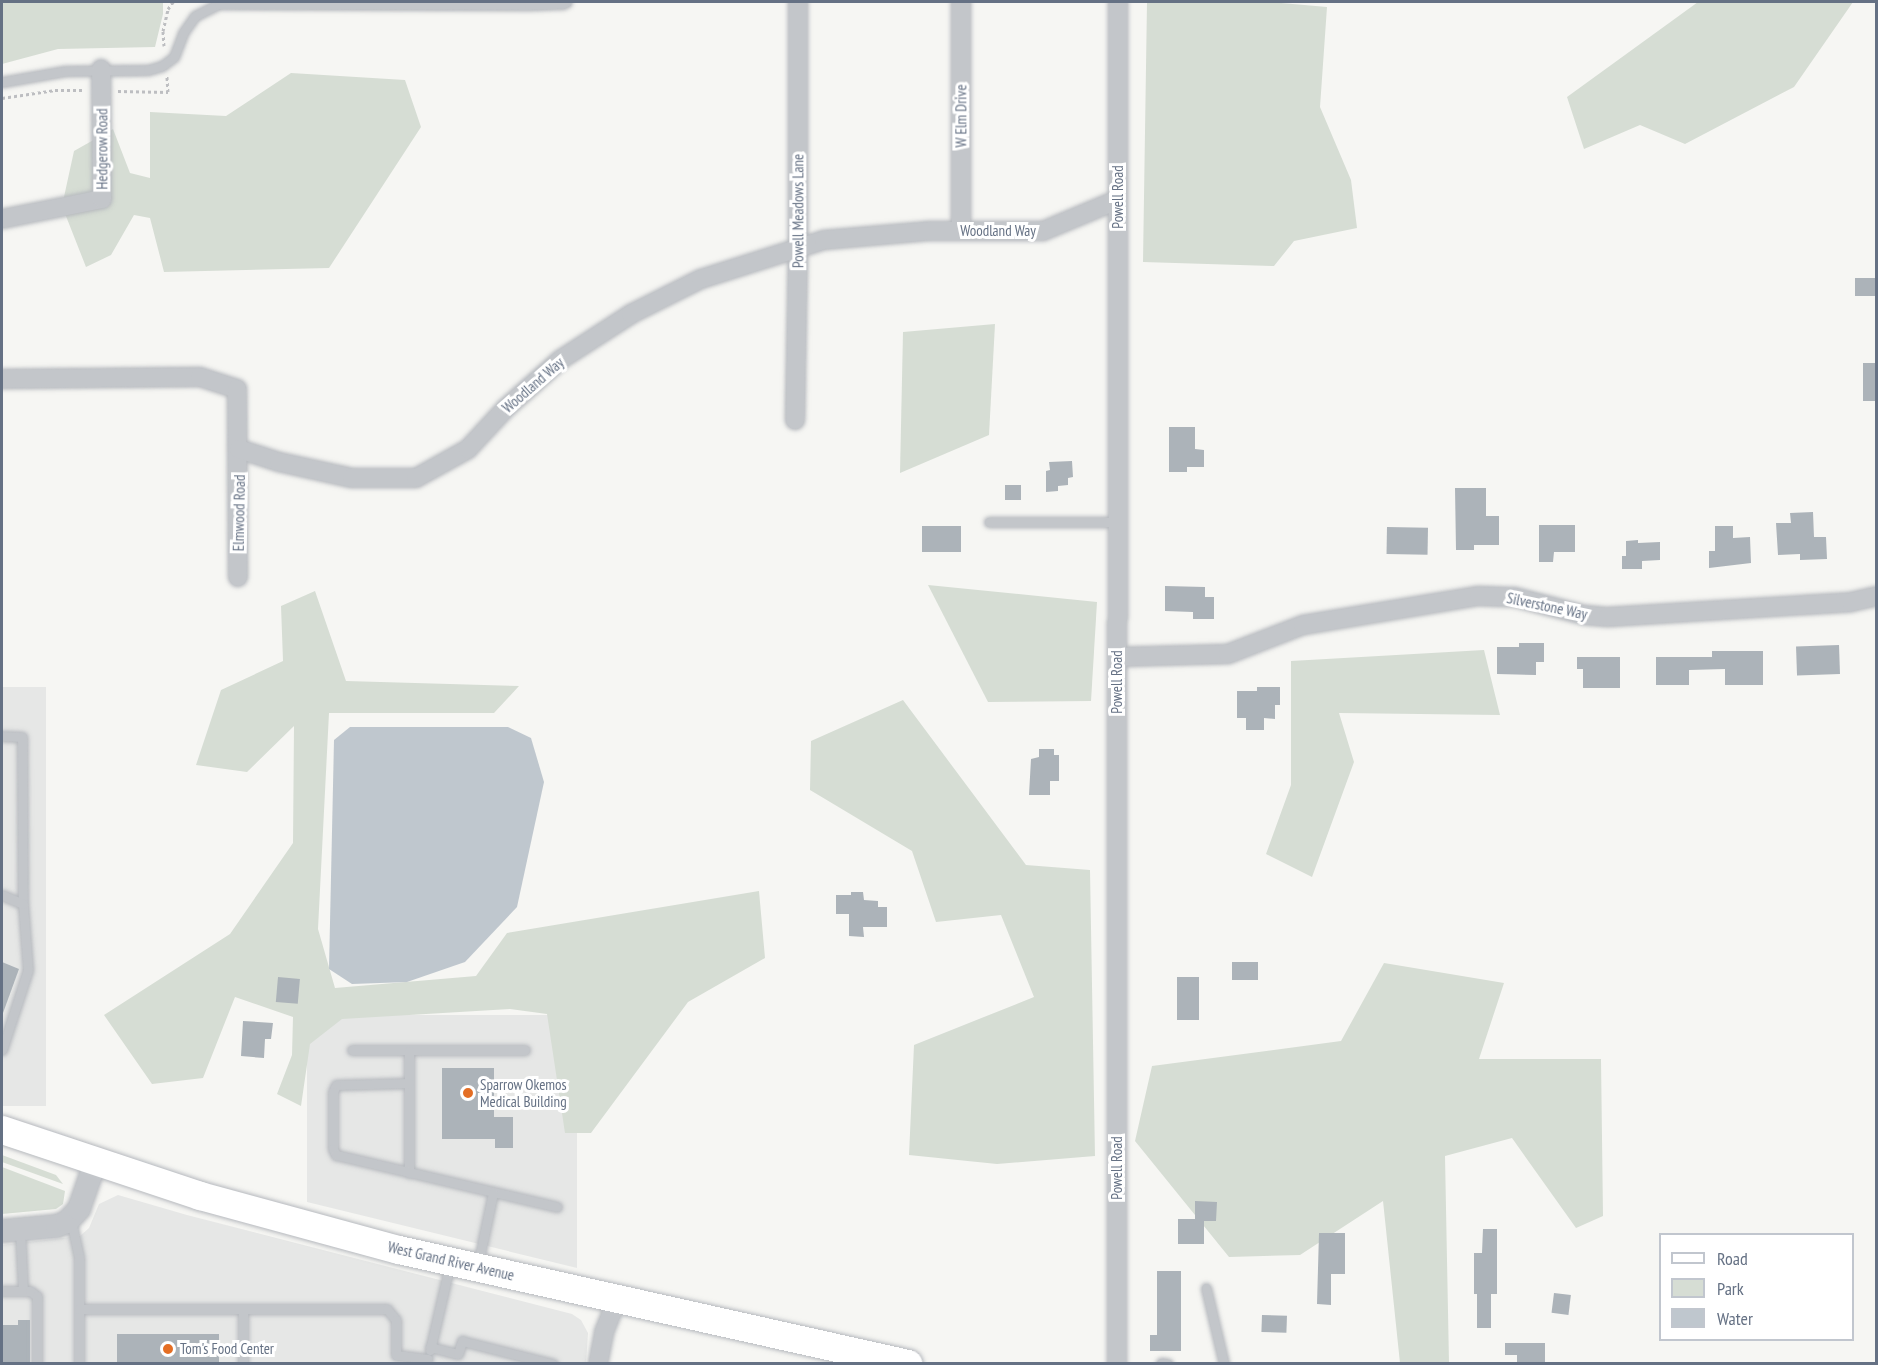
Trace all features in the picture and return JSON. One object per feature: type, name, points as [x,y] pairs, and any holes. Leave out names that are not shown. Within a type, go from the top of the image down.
[{"type":"main road","name":"West Grand River Avenue","points":[[2,1130],[95,1163],[293,1222],[464,1264],[908,1364]]},
{"type":"street","name":"Powell Meadows Lane","points":[[795,420],[798,2]]},
{"type":"street","name":"W Elm Drive","points":[[961,2],[961,231]]},
{"type":"street","name":"Powell Road","points":[[1117,1364],[1118,2]]},
{"type":"street","name":"Hedgerow Road","points":[[2,219],[102,198],[101,69]]},
{"type":"street","name":"Woodland Way","points":[[239,449],[279,462],[352,478],[416,478],[468,449],[506,408],[560,360],[631,314],[701,279],[824,240],[961,231],[1043,231],[1118,200]]},
{"type":"street","points":[[2,379],[200,377],[237,389],[239,449]]},
{"type":"street","name":"Elmwood Road","points":[[238,577],[239,449]]},
{"type":"street","name":"Silverstone Way","points":[[1117,657],[1228,654],[1303,625],[1482,596],[1514,597],[1584,615],[1608,617],[1851,602],[1876,596]]},
{"type":"street","points":[[11,1230],[57,1226],[71,1219],[79,1209],[95,1163]]},
{"type":"street","points":[[598,1364],[604,1332],[617,1299]]},
{"type":"lane","points":[[2,82],[39,74],[101,69],[148,70],[162,66],[174,57],[183,33],[195,16],[211,6],[235,2],[558,4],[567,2]]},
{"type":"lane","points":[[989,522],[1117,522]]},
{"type":"lane","points":[[2,736],[22,737],[23,904],[27,970],[2,1050]]},
{"type":"lane","points":[[2,895],[23,904]]},
{"type":"lane","points":[[352,1050],[525,1050]]},
{"type":"lane","points":[[409,1051],[409,1173]]},
{"type":"lane","points":[[409,1083],[336,1085],[333,1092],[333,1149],[342,1158],[557,1207]]},
{"type":"lane","points":[[79,1309],[387,1309],[396,1320],[396,1355],[427,1361],[430,1347],[494,1192]]},
{"type":"lane","points":[[71,1219],[79,1258],[80,1364]]},
{"type":"lane","points":[[11,1230],[23,1291]]},
{"type":"lane","points":[[1206,1287],[1224,1364]]},
{"type":"lane","points":[[2,1291],[33,1292],[37,1296],[38,1364]]},
{"type":"lane","points":[[243,1309],[243,1364]]},
{"type":"lane","points":[[430,1347],[458,1359],[462,1341],[553,1364]]},
{"type":"lane","points":[[1161,1363],[1168,1364]]},
{"type":"shaded area","points":[[2,687],[46,687],[46,1106],[2,1106]]},
{"type":"shaded area","points":[[307,1015],[577,1015],[577,1268],[307,1202]]},
{"type":"shaded area","points":[[118,1195],[187,1215],[572,1314],[581,1320],[588,1333],[586,1364],[2,1364],[2,1245],[80,1236],[89,1228],[99,1204]]},
{"type":"green space","points":[[2,2],[163,2],[163,14],[155,47],[58,49],[2,64]]},
{"type":"green space","points":[[1147,2],[1269,2],[1327,7],[1320,107],[1351,180],[1357,228],[1294,241],[1274,266],[1143,262]]},
{"type":"green space","points":[[1698,2],[1853,2],[1794,87],[1685,144],[1640,125],[1584,149],[1567,97]]},
{"type":"green space","points":[[291,73],[405,80],[421,127],[329,268],[164,272],[150,218],[134,215],[111,255],[86,267],[62,206],[74,151],[113,129],[130,173],[150,178],[150,112],[226,116]]},
{"type":"green space","points":[[995,324],[989,435],[900,473],[903,332]]},
{"type":"green space","points":[[928,585],[1097,602],[1091,701],[988,702]]},
{"type":"green space","points":[[315,591],[346,681],[519,686],[494,713],[329,713],[318,929],[335,988],[476,976],[507,933],[759,891],[765,958],[688,1002],[591,1133],[565,1133],[547,1014],[510,1009],[342,1019],[310,1044],[301,1106],[277,1094],[292,1055],[293,1017],[235,997],[203,1078],[152,1084],[104,1015],[230,934],[293,843],[294,726],[247,772],[196,765],[221,690],[283,661],[281,606]]},
{"type":"green space","points":[[1484,650],[1500,715],[1339,713],[1354,762],[1312,877],[1266,854],[1291,785],[1291,661]]},
{"type":"green space","points":[[903,700],[1026,865],[1090,870],[1095,1156],[997,1164],[909,1155],[914,1045],[1034,997],[1001,915],[936,922],[912,851],[810,790],[811,741]]},
{"type":"green space","points":[[1384,963],[1504,983],[1479,1059],[1601,1059],[1603,1216],[1576,1228],[1512,1138],[1445,1156],[1449,1363],[1400,1363],[1383,1201],[1300,1255],[1229,1257],[1135,1141],[1152,1066],[1341,1041]]},
{"type":"green space","points":[[2,1155],[56,1175],[63,1184],[2,1162]]},
{"type":"green space","points":[[2,1167],[65,1191],[63,1204],[56,1209],[2,1214]]},
{"type":"water","points":[[350,727],[508,727],[531,738],[544,782],[517,907],[465,962],[407,982],[352,984],[329,969],[334,740]]},
{"type":"building","points":[[1855,278],[1876,278],[1876,296],[1855,296]]},
{"type":"building","points":[[1863,363],[1876,363],[1876,401],[1863,401]]},
{"type":"building","points":[[1169,427],[1195,427],[1195,449],[1204,450],[1204,467],[1187,467],[1187,472],[1169,472]]},
{"type":"building","points":[[1072,461],[1073,477],[1068,478],[1068,485],[1058,486],[1058,491],[1046,492],[1046,471],[1050,470],[1049,462]]},
{"type":"building","points":[[1005,485],[1021,485],[1021,500],[1005,500]]},
{"type":"building","points":[[1455,488],[1486,488],[1486,516],[1499,516],[1499,545],[1474,545],[1474,550],[1456,550]]},
{"type":"building","points":[[1813,512],[1814,537],[1826,537],[1827,559],[1800,560],[1800,554],[1778,555],[1776,523],[1791,523],[1790,513]]},
{"type":"building","points":[[1539,525],[1575,525],[1575,552],[1554,552],[1553,562],[1539,562]]},
{"type":"building","points":[[922,526],[961,526],[961,552],[922,552]]},
{"type":"building","points":[[1715,526],[1733,526],[1733,538],[1750,537],[1751,563],[1709,568],[1709,551],[1715,551]]},
{"type":"building","points":[[1387,527],[1428,528],[1428,555],[1387,554]]},
{"type":"building","points":[[1638,540],[1638,543],[1660,542],[1660,560],[1642,561],[1642,569],[1622,569],[1622,556],[1626,556],[1626,541]]},
{"type":"building","points":[[1165,586],[1205,587],[1205,597],[1214,597],[1214,619],[1193,619],[1193,612],[1165,611]]},
{"type":"building","points":[[1519,643],[1544,643],[1544,662],[1536,662],[1536,675],[1497,674],[1497,647],[1519,647]]},
{"type":"building","points":[[1839,645],[1840,674],[1797,675],[1796,647]]},
{"type":"building","points":[[1712,651],[1763,651],[1763,685],[1725,685],[1725,669],[1689,670],[1689,685],[1656,685],[1656,657],[1712,657]]},
{"type":"building","points":[[1577,657],[1620,657],[1620,688],[1583,688],[1583,669],[1577,669]]},
{"type":"building","points":[[1257,687],[1280,687],[1280,705],[1275,705],[1275,719],[1264,718],[1264,730],[1246,730],[1246,718],[1237,718],[1237,691],[1257,691]]},
{"type":"building","points":[[1039,749],[1054,749],[1054,755],[1059,755],[1059,781],[1050,781],[1050,795],[1029,795],[1031,759],[1039,757]]},
{"type":"building","points":[[851,892],[863,892],[864,900],[878,901],[878,907],[887,907],[887,927],[863,927],[864,937],[849,936],[849,914],[836,914],[836,895],[851,895]]},
{"type":"building","points":[[2,962],[19,969],[3,1013],[2,1013]]},
{"type":"building","points":[[1232,962],[1258,962],[1258,980],[1232,980]]},
{"type":"building","points":[[278,977],[300,979],[298,1004],[276,1002]]},
{"type":"building","points":[[1177,977],[1199,977],[1199,1020],[1177,1020]]},
{"type":"building","points":[[243,1021],[273,1023],[271,1039],[265,1039],[264,1058],[241,1056]]},
{"type":"building","name":"Sparrow Okemos Medical Building","points":[[442,1068],[494,1068],[494,1117],[513,1117],[513,1148],[495,1148],[495,1139],[442,1139]]},
{"type":"building","points":[[1195,1201],[1217,1202],[1216,1221],[1204,1221],[1204,1244],[1178,1244],[1178,1219],[1195,1219]]},
{"type":"building","points":[[1483,1229],[1497,1229],[1497,1294],[1491,1294],[1491,1328],[1477,1328],[1477,1294],[1474,1294],[1474,1253],[1482,1253]]},
{"type":"building","points":[[1319,1233],[1345,1233],[1345,1274],[1331,1274],[1331,1305],[1317,1304]]},
{"type":"building","points":[[1157,1271],[1181,1271],[1181,1351],[1150,1351],[1150,1335],[1157,1335]]},
{"type":"building","points":[[1554,1293],[1571,1295],[1568,1315],[1552,1313]]},
{"type":"building","points":[[1262,1315],[1287,1316],[1286,1333],[1261,1332]]},
{"type":"building","points":[[18,1320],[30,1320],[30,1364],[2,1364],[2,1325],[18,1325]]},
{"type":"building","name":"Tom's Food Center","points":[[117,1334],[219,1334],[219,1364],[117,1364]]},
{"type":"building","points":[[1505,1343],[1545,1343],[1545,1364],[1517,1364],[1517,1355],[1505,1355]]},
{"type":"place","name":"Sparrow Okemos Medical Building","points":[[468,1093]]},
{"type":"place","name":"Tom's Food Center","points":[[168,1349]]}]
